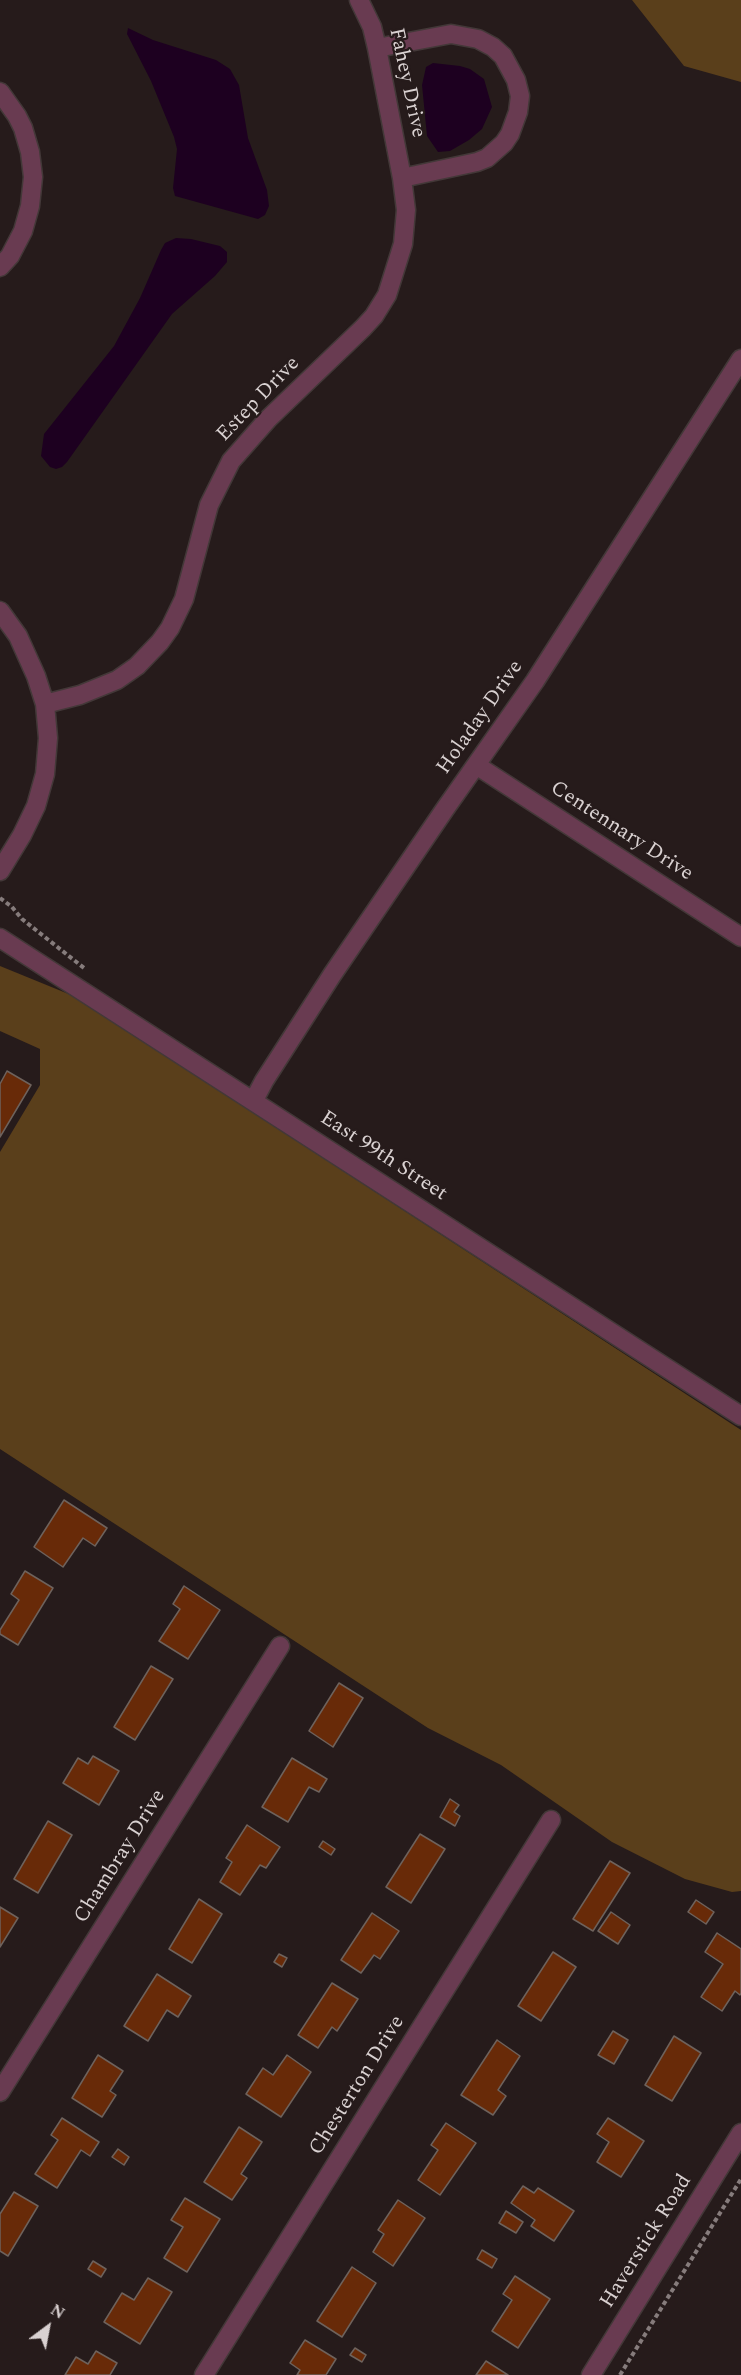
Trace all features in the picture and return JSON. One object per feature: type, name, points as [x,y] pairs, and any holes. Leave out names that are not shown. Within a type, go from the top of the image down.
[{"type":"street","name":"Fahey Drive","points":[[359,0],[372,27],[402,178]]},
{"type":"street","points":[[377,48],[451,34],[478,39],[493,47],[503,56],[516,80],[520,96],[519,112],[510,134],[504,143],[487,158],[402,178]]},
{"type":"street","points":[[0,92],[23,128],[30,152],[33,177],[30,206],[23,231],[10,256],[0,267]]},
{"type":"street","name":"Estep Drive","points":[[45,704],[80,695],[117,680],[137,666],[170,628],[188,588],[209,505],[231,461],[268,419],[363,328],[387,295],[403,244],[406,210],[402,178]]},
{"type":"street","name":"Holaday Drive","points":[[254,1100],[332,975],[535,681],[741,359]]},
{"type":"street","points":[[0,611],[26,651],[45,704],[47,755],[40,791],[30,819],[0,871]]},
{"type":"street","name":"Centennary Drive","points":[[476,765],[741,937]]},
{"type":"street","name":"East 99th Street","points":[[0,938],[741,1416]]},
{"type":"street","name":"Chambray Drive","points":[[0,2092],[280,1646]]},
{"type":"street","name":"Chesterton Drive","points":[[204,2375],[551,1820]]},
{"type":"street","name":"Haverstick Road","points":[[591,2375],[741,2133]]},
{"type":"path","points":[[0,898],[22,919],[85,969]]},
{"type":"path","points":[[620,2375],[741,2179]]},
{"type":"shaded area","points":[[632,0],[741,0],[741,82],[684,66]]},
{"type":"shaded area","points":[[128,28],[153,40],[216,60],[230,69],[239,85],[248,138],[267,190],[269,206],[265,215],[258,219],[175,196],[173,188],[177,149],[174,137],[151,81],[127,34]]},
{"type":"shaded area","points":[[433,63],[470,69],[484,79],[492,107],[482,129],[450,151],[438,152],[427,136],[422,85],[426,67]]},
{"type":"shaded area","points":[[176,238],[220,246],[227,252],[227,262],[215,276],[172,314],[67,462],[56,469],[50,467],[41,456],[44,434],[114,346],[140,298],[165,243]]},
{"type":"shaded area","points":[[0,966],[71,995],[116,1023],[741,1430],[741,1891],[732,1892],[685,1879],[612,1842],[501,1765],[428,1728],[0,1449],[0,1152],[40,1085],[40,1049],[0,1031]]},
{"type":"building","points":[[7,1071],[31,1085],[0,1137],[0,1084]]},
{"type":"building","points":[[64,1500],[107,1528],[95,1546],[83,1538],[63,1567],[34,1547]]},
{"type":"building","points":[[25,1571],[53,1588],[18,1645],[0,1634],[0,1630],[19,1600],[11,1594]]},
{"type":"building","points":[[184,1586],[220,1610],[188,1659],[159,1641],[180,1609],[173,1604]]},
{"type":"building","points":[[151,1666],[173,1679],[135,1740],[114,1727]]},
{"type":"building","points":[[339,1683],[363,1698],[333,1747],[309,1731]]},
{"type":"building","points":[[93,1756],[119,1771],[99,1805],[63,1783],[78,1758],[88,1764]]},
{"type":"building","points":[[292,1758],[327,1779],[319,1792],[309,1787],[288,1822],[262,1807]]},
{"type":"building","points":[[450,1799],[459,1805],[454,1812],[460,1816],[455,1826],[440,1817]]},
{"type":"building","points":[[48,1821],[72,1835],[38,1893],[14,1879]]},
{"type":"building","points":[[247,1825],[280,1847],[266,1868],[260,1865],[240,1895],[220,1882],[232,1862],[226,1858]]},
{"type":"building","points":[[420,1834],[445,1849],[411,1903],[386,1887]]},
{"type":"building","points":[[323,1841],[335,1849],[331,1855],[319,1847]]},
{"type":"building","points":[[610,1861],[630,1873],[593,1931],[573,1919]]},
{"type":"building","points":[[199,1899],[222,1914],[192,1963],[169,1949]]},
{"type":"building","points":[[696,1900],[714,1912],[706,1924],[688,1912]]},
{"type":"building","points":[[0,1907],[18,1918],[0,1947]]},
{"type":"building","points":[[611,1912],[630,1925],[618,1944],[598,1931]]},
{"type":"building","points":[[372,1913],[399,1931],[380,1959],[374,1955],[361,1973],[341,1960]]},
{"type":"building","points":[[717,1933],[741,1949],[741,1993],[740,1995],[735,1991],[722,2011],[701,1997],[723,1964],[705,1952]]},
{"type":"building","points":[[553,1952],[576,1967],[541,2021],[518,2006]]},
{"type":"building","points":[[279,1954],[287,1958],[282,1967],[274,1962]]},
{"type":"building","points":[[157,1974],[191,1996],[178,2017],[167,2010],[148,2041],[124,2026]]},
{"type":"building","points":[[332,1983],[358,1999],[337,2031],[332,2027],[318,2048],[298,2035]]},
{"type":"building","points":[[613,2031],[628,2040],[614,2064],[598,2055]]},
{"type":"building","points":[[674,2036],[701,2053],[672,2101],[645,2085]]},
{"type":"building","points":[[497,2040],[520,2056],[498,2090],[506,2096],[493,2115],[461,2095]]},
{"type":"building","points":[[98,2055],[123,2071],[110,2091],[116,2095],[102,2117],[72,2098]]},
{"type":"building","points":[[287,2055],[311,2072],[281,2117],[246,2094],[263,2068],[273,2075]]},
{"type":"building","points":[[62,2118],[99,2142],[90,2156],[81,2150],[57,2188],[35,2174],[58,2140],[51,2135]]},
{"type":"building","points":[[608,2118],[644,2141],[621,2177],[597,2162],[609,2142],[597,2134]]},
{"type":"building","points":[[446,2123],[476,2143],[440,2195],[418,2180],[438,2150],[431,2145]]},
{"type":"building","points":[[239,2127],[262,2142],[241,2174],[247,2178],[232,2200],[204,2182]]},
{"type":"building","points":[[118,2149],[129,2157],[124,2165],[112,2157]]},
{"type":"building","points":[[523,2186],[534,2193],[538,2188],[574,2211],[554,2241],[531,2226],[535,2220],[511,2203]]},
{"type":"building","points":[[14,2192],[38,2206],[8,2256],[0,2251],[0,2214]]},
{"type":"building","points":[[185,2198],[220,2219],[187,2272],[164,2258],[183,2227],[171,2220]]},
{"type":"building","points":[[398,2200],[425,2218],[393,2266],[373,2252],[384,2234],[378,2230]]},
{"type":"building","points":[[506,2211],[523,2222],[516,2233],[499,2223]]},
{"type":"building","points":[[482,2250],[497,2259],[492,2268],[477,2259]]},
{"type":"building","points":[[93,2261],[106,2269],[101,2277],[88,2269]]},
{"type":"building","points":[[352,2267],[376,2283],[342,2337],[317,2321]]},
{"type":"building","points":[[515,2276],[550,2299],[518,2348],[492,2331],[512,2300],[503,2294]]},
{"type":"building","points":[[148,2278],[172,2292],[140,2344],[104,2322],[122,2293],[134,2300]]},
{"type":"building","points":[[305,2340],[336,2359],[326,2375],[297,2375],[300,2370],[290,2363]]},
{"type":"building","points":[[355,2348],[366,2355],[362,2362],[350,2355]]},
{"type":"building","points":[[96,2351],[117,2363],[110,2375],[65,2375],[76,2357],[88,2364]]},
{"type":"building","points":[[486,2361],[508,2375],[476,2375]]}]
